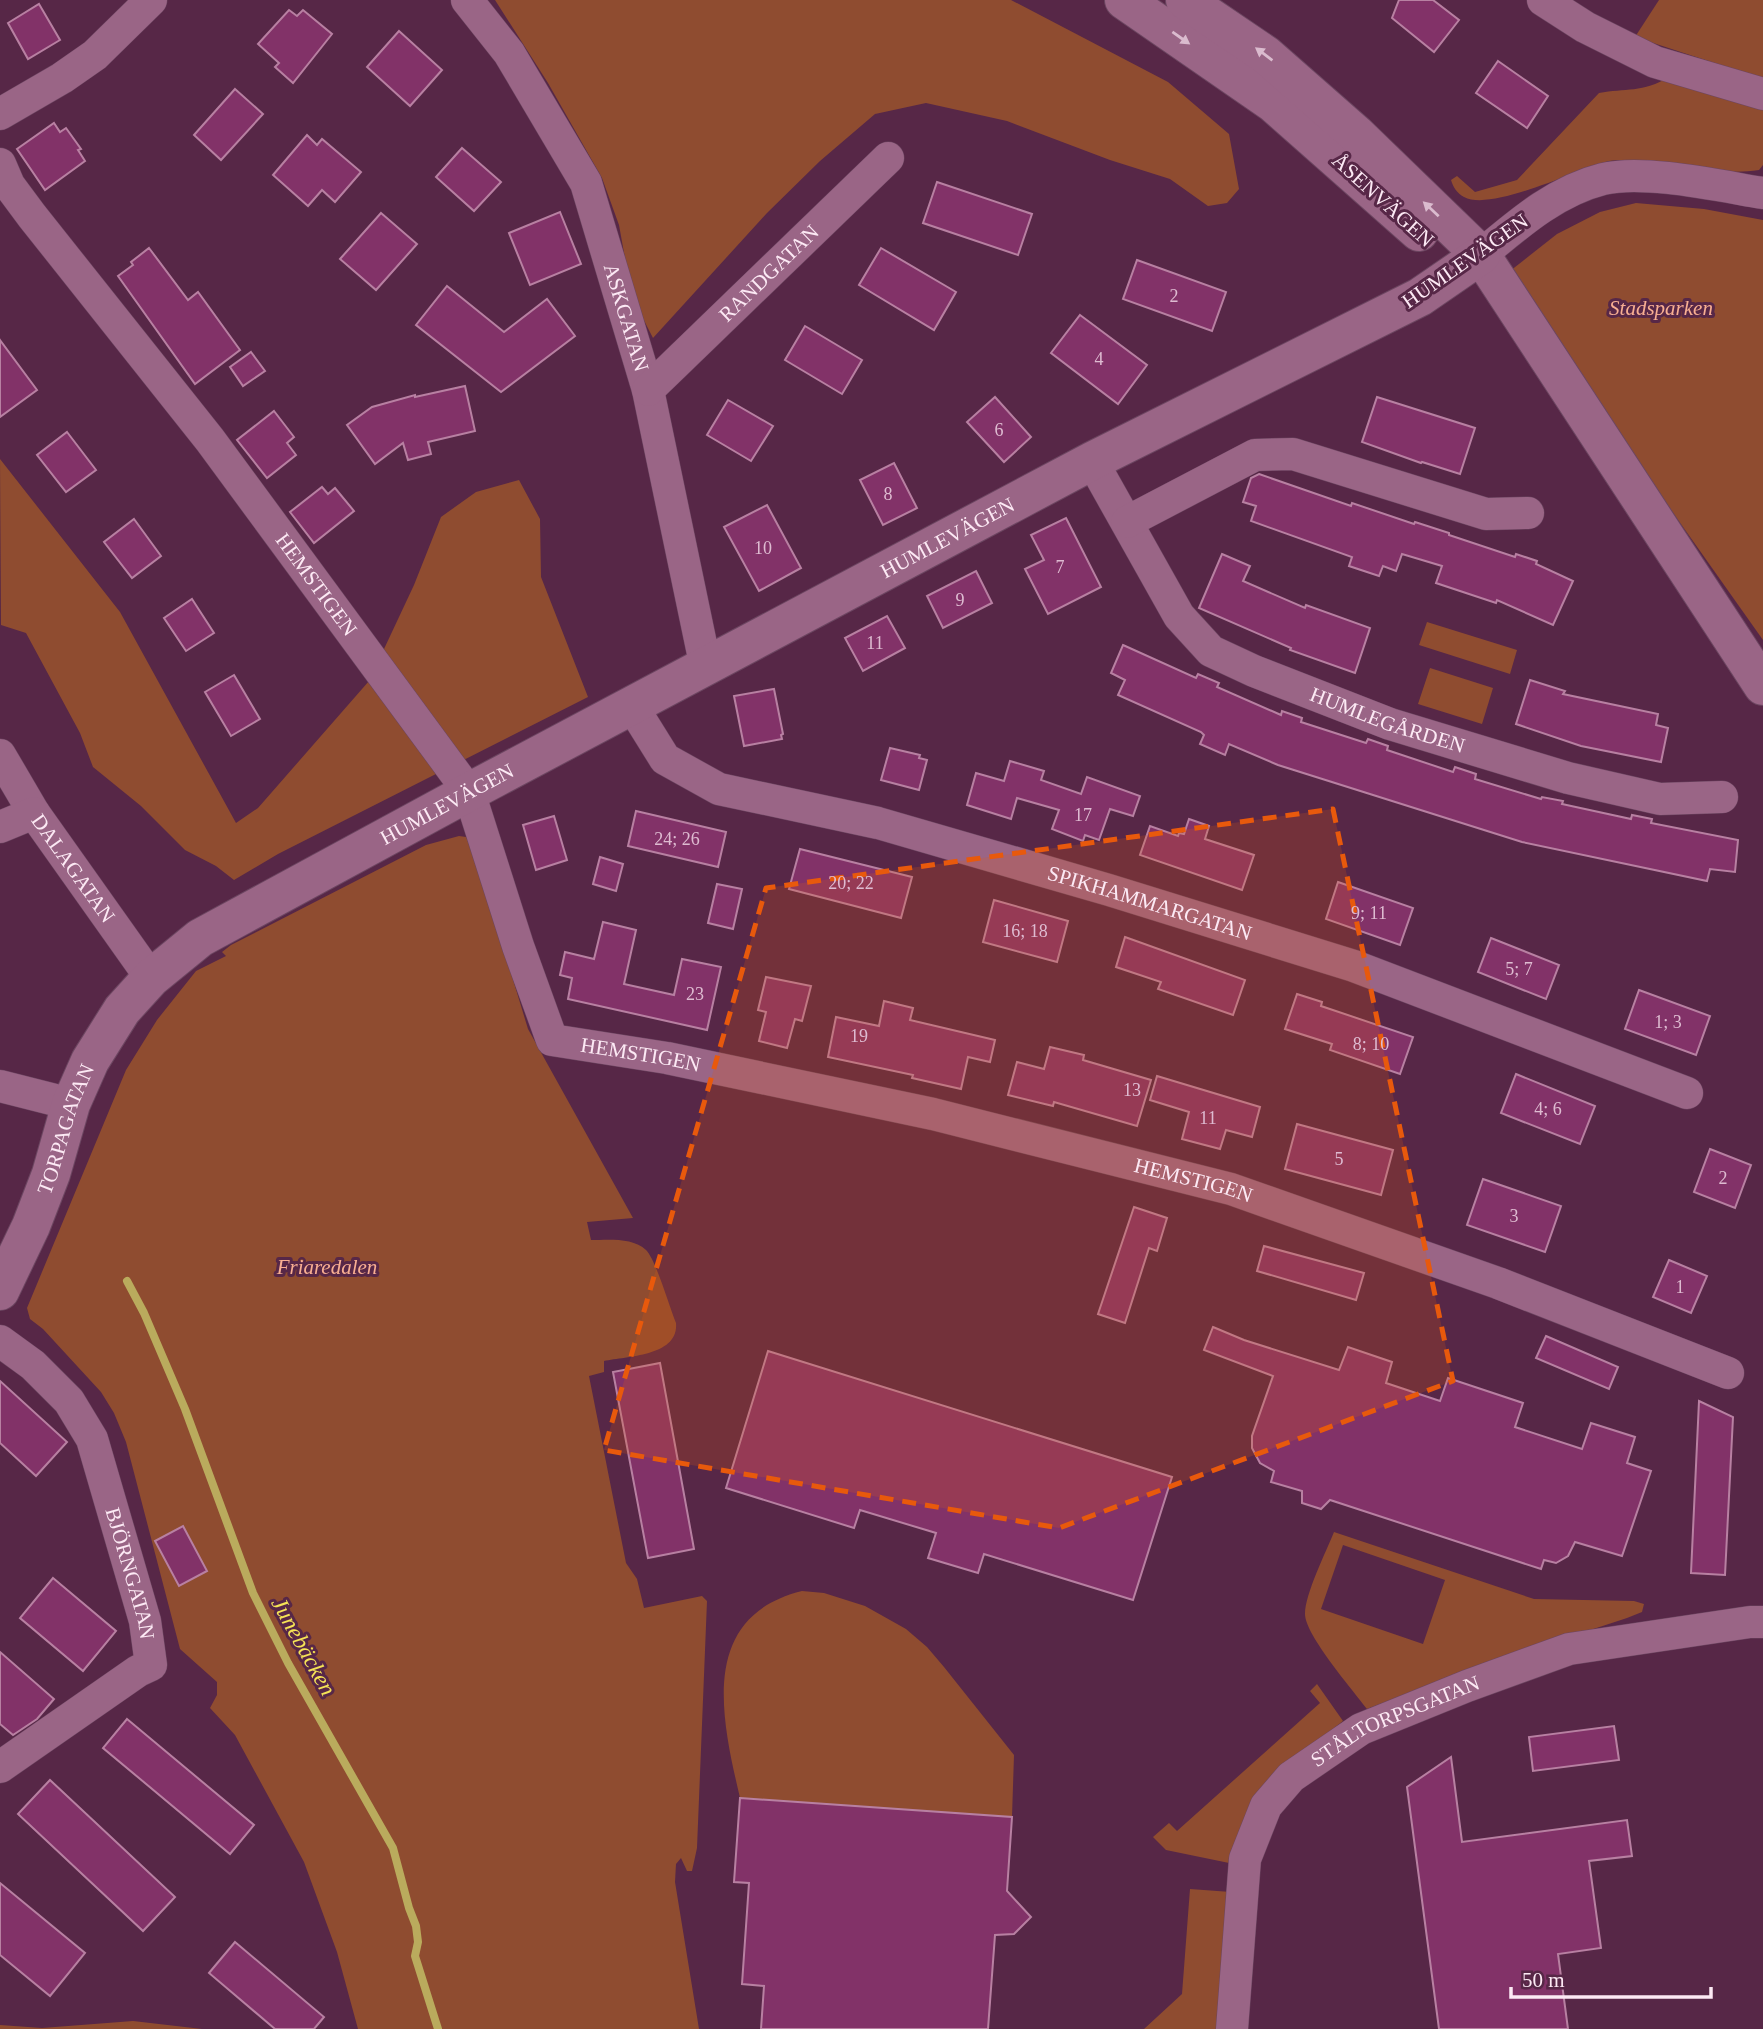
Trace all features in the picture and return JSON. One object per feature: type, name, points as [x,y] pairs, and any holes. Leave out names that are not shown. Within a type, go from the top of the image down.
[{"type":"street","points":[[0,114],[62,78],[95,55],[150,0]]},
{"type":"street","name":"ASKGATAN","points":[[467,0],[509,53],[586,183],[648,390],[706,667]]},
{"type":"street","name":"ÅSENVÄGEN","points":[[1124,0],[1273,103],[1399,213],[1470,262]]},
{"type":"street","name":"ÅSENVÄGEN","points":[[1185,0],[1276,64],[1356,134],[1470,262],[1603,441],[1763,686]]},
{"type":"street","points":[[1543,0],[1585,27],[1655,62],[1763,94]]},
{"type":"street","name":"RANDGATAN","points":[[648,390],[888,158]]},
{"type":"street","name":"HEMSTIGEN","points":[[0,164],[9,185],[32,216],[210,440],[469,792],[518,946],[552,1040],[667,1058],[933,1114],[1231,1189],[1498,1283],[1728,1373]]},
{"type":"street","name":"HUMLEVÄGEN","points":[[150,978],[200,938],[469,792],[1092,461],[1420,297],[1540,208],[1578,188],[1604,179],[1641,177],[1763,193]]},
{"type":"street","points":[[1127,522],[1255,455],[1267,454],[1293,454],[1486,514],[1528,513]]},
{"type":"street","name":"HUMLEGÅRDEN","points":[[1092,461],[1179,616],[1211,651],[1254,671],[1391,723],[1568,778],[1660,799],[1722,797]]},
{"type":"street","name":"SPIKHAMMARGATAN","points":[[632,706],[665,759],[719,789],[878,823],[1109,890],[1354,966],[1687,1093]]},
{"type":"street","name":"DALAGATAN","points":[[0,755],[34,813],[150,978]]},
{"type":"street","points":[[0,828],[34,813]]},
{"type":"street","name":"TORPAGATAN","points":[[0,1291],[31,1226],[51,1174],[71,1104],[90,1061],[122,1010],[150,978]]},
{"type":"street","points":[[0,1086],[71,1104]]},
{"type":"street","name":"BJÖRNGATAN","points":[[0,1341],[33,1365],[69,1401],[92,1439],[145,1621],[151,1665],[138,1671],[0,1767]]},
{"type":"street","name":"STÅLTORPSGATAN","points":[[1232,2029],[1245,1859],[1266,1806],[1291,1777],[1361,1729],[1569,1649],[1763,1622]]},
{"type":"highlighted area","points":[[1333,809],[1453,1381],[1059,1528],[604,1450],[766,888]]},
{"type":"green space","points":[[495,0],[1011,0],[1168,82],[1229,134],[1239,189],[1227,203],[1208,206],[1170,179],[1110,160],[1007,121],[926,103],[875,114],[820,161],[767,213],[653,338],[632,297],[619,225],[602,178],[548,83]]},
{"type":"green space","points":[[1659,0],[1763,0],[1763,79],[1635,37]]},
{"type":"green space","points":[[1669,77],[1763,105],[1763,165],[1759,170],[1715,171],[1613,160],[1535,188],[1494,199],[1477,200],[1464,197],[1453,185],[1451,180],[1457,176],[1475,192],[1517,180],[1599,93],[1651,86]]},
{"type":"green space","name":"Stadsparken","points":[[1636,203],[1704,209],[1763,220],[1763,640],[1671,510],[1510,271],[1557,234],[1600,212]]},
{"type":"green space","points":[[0,459],[120,612],[236,823],[258,808],[369,681],[414,585],[441,517],[476,492],[519,480],[540,519],[541,577],[588,697],[278,854],[234,880],[216,866],[185,850],[141,806],[93,767],[80,733],[26,633],[1,625]]},
{"type":"green space","points":[[1427,622],[1517,650],[1510,674],[1419,645]]},
{"type":"green space","points":[[1430,668],[1493,688],[1482,724],[1418,704]]},
{"type":"green space","name":"Friaredalen","points":[[459,836],[466,837],[474,851],[528,1029],[633,1218],[587,1222],[591,1240],[627,1241],[646,1250],[658,1273],[676,1323],[675,1334],[661,1348],[604,1361],[604,1372],[589,1376],[626,1563],[637,1579],[644,1608],[702,1596],[707,1601],[697,1848],[692,1871],[687,1871],[681,1858],[676,1864],[675,1882],[699,2029],[358,2029],[337,1952],[304,1862],[235,1735],[210,1708],[217,1695],[217,1682],[180,1649],[126,1442],[114,1413],[101,1392],[43,1329],[30,1319],[27,1308],[126,1070],[157,1020],[196,971],[226,956],[222,952],[231,945],[426,845]]},
{"type":"green space","points":[[1334,1532],[1534,1599],[1634,1601],[1644,1604],[1642,1612],[1627,1618],[1484,1665],[1367,1709],[1321,1648],[1305,1614],[1312,1585]],"holes":[[[1343,1545],[1445,1580],[1423,1644],[1321,1609]]]},
{"type":"green space","points":[[802,1591],[824,1593],[865,1606],[906,1629],[927,1647],[1014,1755],[1012,1817],[740,1798],[727,1736],[724,1705],[725,1675],[731,1647],[745,1623],[768,1604]]},
{"type":"green space","points":[[1317,1684],[1343,1721],[1296,1758],[1234,1864],[1166,1850],[1153,1837],[1169,1823],[1177,1831],[1320,1703],[1310,1691]]},
{"type":"green space","points":[[1190,1889],[1231,1892],[1220,2029],[1144,2029],[1182,1994]]},
{"type":"green space","points":[[133,2021],[202,2029],[0,2029],[0,2025],[42,2028]]},
{"type":"building","points":[[1399,0],[1433,0],[1459,20],[1434,52],[1392,18]]},
{"type":"building","points":[[39,4],[60,40],[28,59],[8,23]]},
{"type":"building","points":[[289,10],[297,16],[303,10],[332,34],[293,83],[275,67],[279,63],[258,44]]},
{"type":"building","points":[[399,31],[442,70],[410,106],[367,67]]},
{"type":"building","points":[[1498,61],[1548,96],[1527,128],[1476,93]]},
{"type":"building","points":[[235,89],[263,114],[221,160],[194,135]]},
{"type":"building","points":[[54,123],[60,132],[66,128],[81,149],[78,150],[85,161],[45,190],[17,149]]},
{"type":"building","points":[[307,135],[317,145],[322,139],[361,172],[335,202],[322,190],[308,206],[273,175]]},
{"type":"building","points":[[462,148],[501,182],[474,211],[436,177]]},
{"type":"building","points":[[937,182],[1032,214],[1018,255],[923,223]]},
{"type":"building","points":[[560,212],[581,264],[530,285],[509,233]]},
{"type":"building","points":[[381,213],[417,244],[376,290],[340,259]]},
{"type":"building","points":[[149,248],[188,300],[198,292],[240,350],[195,384],[118,276]]},
{"type":"building","points":[[881,248],[956,292],[934,330],[859,285]]},
{"type":"building","points":[[1137,260],[1226,292],[1212,331],[1123,299]]},
{"type":"building","points":[[447,286],[504,332],[547,299],[575,336],[501,392],[416,325]]},
{"type":"building","points":[[1080,315],[1147,365],[1118,404],[1051,353]]},
{"type":"building","points":[[805,326],[862,360],[842,394],[785,360]]},
{"type":"building","points":[[0,340],[37,390],[0,417]]},
{"type":"building","points":[[251,352],[265,371],[243,386],[230,367]]},
{"type":"building","points":[[465,386],[475,431],[428,442],[431,454],[408,460],[403,443],[375,464],[347,425],[372,407],[415,395]]},
{"type":"building","points":[[995,397],[1031,437],[1004,462],[967,422]]},
{"type":"building","points":[[1377,397],[1475,428],[1460,474],[1362,442]]},
{"type":"building","points":[[728,400],[773,426],[751,461],[707,435]]},
{"type":"building","points":[[274,411],[294,437],[287,443],[296,455],[267,478],[237,440]]},
{"type":"building","points":[[67,432],[96,470],[66,492],[37,455]]},
{"type":"building","points":[[894,463],[917,508],[883,525],[860,480]]},
{"type":"building","points":[[1259,474],[1351,506],[1352,503],[1515,557],[1516,554],[1537,561],[1536,564],[1573,581],[1553,625],[1497,600],[1496,603],[1436,583],[1442,566],[1402,554],[1396,571],[1383,566],[1379,576],[1349,566],[1352,557],[1251,521],[1256,506],[1243,502],[1251,478]]},
{"type":"building","points":[[322,487],[328,494],[335,488],[354,511],[314,543],[290,512]]},
{"type":"building","points":[[767,505],[801,568],[759,591],[724,527]]},
{"type":"building","points":[[1066,518],[1101,587],[1048,614],[1025,569],[1044,560],[1031,535]]},
{"type":"building","points":[[134,519],[161,556],[132,578],[104,542]]},
{"type":"building","points":[[1222,554],[1250,566],[1243,581],[1305,608],[1306,605],[1370,628],[1355,673],[1290,650],[1291,648],[1199,608]]},
{"type":"building","points":[[976,571],[992,603],[943,628],[927,596]]},
{"type":"building","points":[[192,599],[214,633],[186,651],[164,618]]},
{"type":"building","points":[[887,616],[905,648],[863,671],[845,638]]},
{"type":"building","points":[[1123,645],[1196,678],[1198,674],[1219,683],[1217,687],[1281,715],[1282,711],[1302,718],[1301,722],[1366,743],[1368,739],[1388,746],[1387,750],[1453,772],[1455,767],[1476,774],[1475,779],[1541,799],[1563,801],[1562,804],[1631,819],[1632,815],[1652,819],[1651,823],[1738,840],[1735,872],[1710,869],[1707,881],[1522,842],[1278,765],[1229,744],[1225,755],[1200,744],[1204,735],[1201,732],[1118,695],[1125,680],[1111,673]]},
{"type":"building","points":[[234,675],[260,719],[231,736],[205,692]]},
{"type":"building","points":[[1530,680],[1565,691],[1563,694],[1658,714],[1656,725],[1668,728],[1661,762],[1581,746],[1516,724]]},
{"type":"building","points":[[774,689],[782,739],[744,746],[734,696]]},
{"type":"building","points":[[890,748],[920,755],[919,758],[927,760],[919,790],[881,780]]},
{"type":"building","points":[[1010,761],[1044,771],[1041,780],[1081,794],[1087,777],[1140,796],[1133,816],[1110,809],[1099,840],[1085,835],[1083,841],[1052,829],[1059,810],[1017,798],[1011,819],[967,805],[976,773],[1004,781]]},
{"type":"building","points":[[636,811],[726,832],[718,867],[628,846]]},
{"type":"building","points":[[554,816],[567,860],[536,870],[523,825]]},
{"type":"building","points":[[1189,819],[1209,826],[1205,839],[1254,855],[1242,890],[1140,855],[1150,826],[1178,836],[1179,833],[1184,834]]},
{"type":"building","points":[[800,849],[912,877],[901,918],[789,889]]},
{"type":"building","points":[[600,857],[623,864],[616,891],[593,884]]},
{"type":"building","points":[[1338,882],[1413,908],[1400,945],[1326,919]]},
{"type":"building","points":[[717,884],[742,889],[733,929],[708,923]]},
{"type":"building","points":[[994,900],[1068,921],[1057,962],[983,942]]},
{"type":"building","points":[[603,922],[636,930],[624,984],[674,995],[682,959],[721,967],[707,1030],[568,999],[572,978],[560,975],[565,952],[594,959]]},
{"type":"building","points":[[1125,937],[1245,980],[1233,1015],[1158,989],[1161,982],[1116,967]]},
{"type":"building","points":[[1491,938],[1559,965],[1546,999],[1478,972]]},
{"type":"building","points":[[766,977],[811,986],[802,1021],[795,1019],[787,1048],[759,1041],[766,1012],[758,1010]]},
{"type":"building","points":[[1639,990],[1710,1016],[1696,1055],[1625,1029]]},
{"type":"building","points":[[1297,994],[1322,1002],[1321,1006],[1413,1037],[1400,1074],[1330,1050],[1332,1044],[1285,1029]]},
{"type":"building","points":[[884,1001],[913,1008],[910,1020],[995,1040],[990,1062],[968,1057],[961,1089],[912,1078],[913,1075],[828,1057],[836,1017],[879,1026]]},
{"type":"building","points":[[1050,1047],[1084,1055],[1083,1060],[1151,1080],[1137,1126],[1054,1102],[1053,1106],[1008,1095],[1017,1062],[1044,1069]]},
{"type":"building","points":[[1516,1074],[1595,1106],[1580,1144],[1501,1113]]},
{"type":"building","points":[[1157,1076],[1260,1107],[1252,1137],[1226,1130],[1220,1149],[1182,1139],[1189,1112],[1150,1100]]},
{"type":"building","points":[[1297,1124],[1393,1150],[1381,1195],[1285,1169]]},
{"type":"building","points":[[1710,1149],[1751,1165],[1735,1208],[1694,1192]]},
{"type":"building","points":[[1483,1179],[1561,1206],[1545,1252],[1467,1225]]},
{"type":"building","points":[[1134,1207],[1167,1218],[1157,1251],[1149,1248],[1125,1323],[1098,1314]]},
{"type":"building","points":[[1264,1246],[1364,1273],[1356,1300],[1257,1271]]},
{"type":"building","points":[[1669,1260],[1707,1276],[1691,1313],[1653,1297]]},
{"type":"building","points":[[1213,1327],[1244,1340],[1339,1370],[1348,1347],[1392,1362],[1386,1383],[1440,1401],[1448,1378],[1523,1403],[1515,1427],[1582,1449],[1591,1423],[1635,1437],[1627,1463],[1651,1471],[1622,1556],[1575,1542],[1568,1556],[1556,1563],[1544,1560],[1541,1569],[1330,1500],[1321,1509],[1302,1503],[1302,1491],[1271,1482],[1274,1471],[1260,1463],[1252,1448],[1252,1436],[1273,1376],[1204,1350]]},
{"type":"building","points":[[1546,1336],[1618,1367],[1609,1389],[1536,1358]]},
{"type":"building","points":[[768,1351],[1172,1477],[1133,1600],[984,1554],[978,1573],[928,1558],[936,1533],[860,1510],[854,1528],[726,1488]]},
{"type":"building","points":[[660,1363],[694,1549],[648,1558],[613,1372]]},
{"type":"building","points":[[0,1381],[67,1442],[36,1476],[0,1443]]},
{"type":"building","points":[[1699,1401],[1733,1417],[1725,1575],[1691,1573]]},
{"type":"building","points":[[183,1526],[207,1571],[179,1586],[155,1541]]},
{"type":"building","points":[[53,1578],[116,1631],[83,1671],[20,1618]]},
{"type":"building","points":[[0,1652],[54,1699],[37,1719],[13,1735],[0,1724]]},
{"type":"building","points":[[127,1719],[254,1825],[230,1854],[103,1748]]},
{"type":"building","points":[[1614,1726],[1619,1760],[1533,1771],[1529,1737]]},
{"type":"building","points":[[1451,1757],[1462,1842],[1627,1820],[1632,1856],[1589,1861],[1601,1948],[1558,1954],[1568,2029],[1439,2029],[1407,1787]]},
{"type":"building","points":[[50,1780],[175,1897],[143,1931],[18,1814]]},
{"type":"building","points":[[740,1798],[1012,1817],[1007,1891],[1031,1917],[1014,1934],[995,1935],[988,2029],[761,2029],[764,1986],[742,1984],[749,1883],[734,1882]]},
{"type":"building","points":[[0,1883],[85,1953],[50,1996],[0,1955]]},
{"type":"building","points":[[235,1942],[324,2017],[314,2029],[275,2029],[209,1973]]},
{"type":"waterway","name":"Junebäcken","points":[[127,1281],[144,1313],[185,1409],[253,1593],[288,1663],[393,1848],[416,1926],[418,1942],[415,1956],[438,2029]]}]
